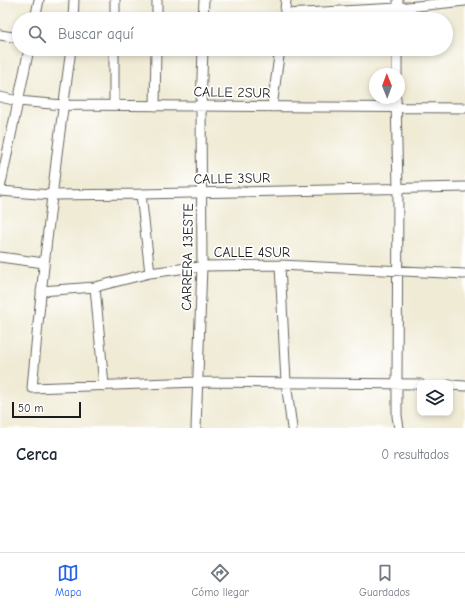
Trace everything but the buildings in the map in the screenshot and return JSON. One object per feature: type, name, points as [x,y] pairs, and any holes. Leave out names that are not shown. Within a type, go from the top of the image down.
[{"type":"street","points":[[36,12],[39,0]]},
{"type":"street","points":[[73,12],[74,0]]},
{"type":"street","points":[[115,0],[115,12]]},
{"type":"street","points":[[157,0],[157,12]]},
{"type":"street","points":[[204,0],[204,12]]},
{"type":"street","points":[[285,12],[286,0]]},
{"type":"street","points":[[328,12],[398,4],[465,1]]},
{"type":"street","points":[[0,35],[12,37]]},
{"type":"street","points":[[0,190],[3,158],[18,101],[28,56]]},
{"type":"street","points":[[70,56],[51,195],[40,291],[32,388],[198,382],[397,382],[417,384]]},
{"type":"street","points":[[114,56],[114,105]]},
{"type":"street","points":[[155,106],[156,56]]},
{"type":"street","name":"CARRERA 13ESTE","points":[[196,428],[202,266],[201,106],[203,56]]},
{"type":"street","points":[[272,107],[279,56]]},
{"type":"street","points":[[397,56],[397,68]]},
{"type":"street","name":"CALLE 2SUR","points":[[0,97],[18,101],[63,105],[465,108]]},
{"type":"street","points":[[396,104],[398,190],[397,416],[399,428]]},
{"type":"street","name":"CALLE 3SUR","points":[[0,190],[51,195],[398,190],[465,187]]},
{"type":"street","points":[[141,194],[150,274]]},
{"type":"street","points":[[0,257],[44,263]]},
{"type":"street","points":[[280,265],[286,382],[292,428]]},
{"type":"street","name":"CALLE 4SUR","points":[[40,291],[95,287],[150,274],[202,266],[280,265],[465,274]]},
{"type":"street","points":[[95,287],[104,386]]},
{"type":"street","points":[[453,385],[465,386]]}]
